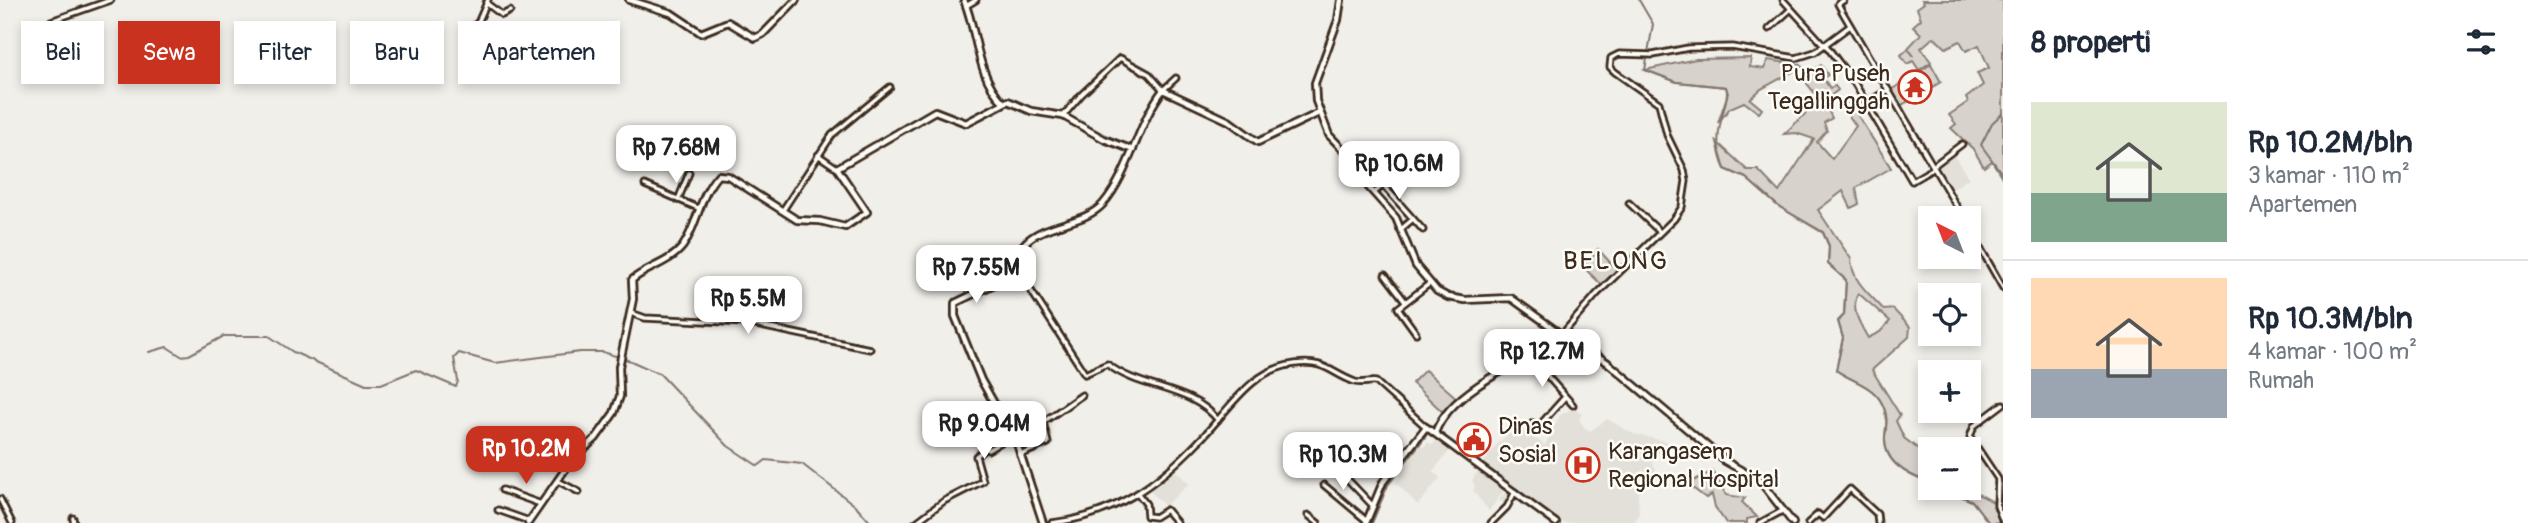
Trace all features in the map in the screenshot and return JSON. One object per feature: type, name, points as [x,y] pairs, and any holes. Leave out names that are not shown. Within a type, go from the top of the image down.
[{"type":"street","points":[[51,21],[111,0]]},
{"type":"street","points":[[629,0],[671,13],[697,32],[704,32],[728,22],[755,38],[764,34],[796,0]]},
{"type":"street","points":[[976,0],[965,3],[985,81],[1003,102]]},
{"type":"street","points":[[1341,0],[1338,20],[1315,83],[1319,113],[1334,141],[1357,164],[1364,182],[1396,218],[1410,255],[1429,284],[1454,299],[1511,298],[1608,363],[1720,458],[1760,481],[1793,523]]},
{"type":"street","points":[[1783,0],[1825,44],[1866,103],[1912,181],[1962,144]]},
{"type":"street","points":[[1844,0],[1838,4],[1850,26],[1956,206]]},
{"type":"street","points":[[477,21],[487,1],[502,15],[510,11]]},
{"type":"street","points":[[1769,29],[1791,9]]},
{"type":"street","points":[[1324,485],[1367,522],[1387,476],[1426,427],[1438,424],[1493,374],[1540,354],[1564,335],[1682,207],[1684,170],[1667,135],[1659,103],[1609,65],[1615,55],[1653,55],[1688,48],[1732,47],[1796,58],[1825,44],[1850,26]]},
{"type":"street","points":[[1063,117],[1086,89],[1120,58],[1149,74],[1163,90],[1195,108],[1229,121],[1258,142],[1319,113]]},
{"type":"street","points":[[1176,78],[1163,90],[1145,117],[1133,150],[1103,204],[1030,238],[1019,252],[1017,270],[1085,374],[1107,364],[1137,383],[1160,386],[1198,401],[1218,420]]},
{"type":"street","points":[[782,210],[839,128],[890,87]]},
{"type":"street","points":[[1866,103],[1888,90]]},
{"type":"street","points":[[837,168],[930,113],[942,111],[966,123],[1003,102],[1011,101],[1031,111],[1063,117],[1104,139],[1133,150]]},
{"type":"street","points":[[498,510],[528,522],[571,461],[596,438],[614,413],[621,388],[621,354],[631,313],[634,278],[658,267],[681,249],[712,182],[723,174],[802,221],[820,220],[841,226],[863,218],[865,208],[837,168],[818,155]]},
{"type":"street","points":[[678,200],[689,173]]},
{"type":"street","points":[[645,184],[698,208]]},
{"type":"street","points":[[1374,193],[1385,184],[1423,230]]},
{"type":"street","points":[[1629,203],[1660,232]]},
{"type":"street","points":[[1400,230],[1413,219]]},
{"type":"street","points":[[1981,249],[2003,288]]},
{"type":"street","points":[[1017,270],[996,285],[958,300],[953,311],[981,380],[1013,435],[1043,523]]},
{"type":"street","points":[[1385,275],[1406,301]]},
{"type":"street","points":[[1416,333],[1398,309],[1429,284]]},
{"type":"street","points":[[631,313],[645,318],[746,323],[870,349]]},
{"type":"street","points":[[1540,354],[1549,378],[1573,405]]},
{"type":"street","points":[[1052,523],[1096,515],[1139,495],[1197,443],[1257,377],[1286,365],[1312,362],[1329,367],[1355,382],[1376,382],[1426,427],[1556,523]]},
{"type":"street","points":[[1020,455],[1048,443],[1043,422],[1082,394]]},
{"type":"street","points":[[1539,426],[1565,397]]},
{"type":"street","points":[[2003,404],[1974,426],[1970,437],[1998,479],[1997,506],[2003,522]]},
{"type":"street","points":[[972,423],[986,448]]},
{"type":"street","points":[[1533,423],[1544,430]]},
{"type":"street","points":[[1435,433],[1438,424]]},
{"type":"street","points":[[915,523],[944,500],[983,481],[976,456],[1013,435]]},
{"type":"street","points":[[1330,461],[1373,506]]},
{"type":"street","points":[[558,481],[579,492]]},
{"type":"street","points":[[1808,523],[1818,514],[1823,518],[1850,489],[1877,514],[1878,523]]},
{"type":"street","points":[[502,490],[541,505]]},
{"type":"street","points":[[1491,523],[1505,510],[1515,492]]},
{"type":"street","points":[[1139,495],[1146,503],[1147,516],[1153,517],[1166,510],[1178,523]]},
{"type":"street","points":[[0,499],[12,523]]},
{"type":"street","points":[[1760,523],[1782,511]]},
{"type":"street","points":[[1308,515],[1318,523]]},
{"type":"shaded area","points":[[1922,0],[2003,0],[2003,179],[1992,161],[1984,167],[1973,149],[1951,128],[1956,124],[1949,115],[1968,102],[1966,98],[1983,85],[1977,73],[1989,68],[1979,45],[1966,51],[1960,41],[1946,48],[1934,37],[1921,48],[1931,62],[1919,70],[1913,61],[1907,64],[1901,55],[1908,49],[1914,56],[1908,48],[1921,34],[1913,26],[1921,19],[1917,8],[1924,3]]},
{"type":"shaded area","points":[[1751,58],[1750,67],[1764,69],[1768,60],[1801,65],[1806,75],[1821,65],[1828,75],[1823,78],[1830,88],[1835,86],[1838,90],[1824,101],[1832,118],[1824,123],[1827,131],[1817,142],[1832,159],[1856,126],[1842,106],[1849,102],[1852,107],[1863,100],[1866,104],[1855,111],[1891,168],[1856,188],[1859,204],[1851,208],[1843,191],[1818,210],[1851,259],[1855,274],[1863,287],[1884,310],[1893,309],[1910,327],[1909,337],[1872,370],[1900,415],[1896,421],[1904,438],[1918,449],[1918,478],[1899,467],[1888,454],[1885,445],[1886,413],[1876,395],[1836,370],[1843,338],[1838,321],[1844,315],[1846,280],[1828,264],[1829,246],[1823,233],[1778,206],[1746,178],[1725,169],[1717,142],[1747,170],[1758,170],[1779,192],[1814,139],[1796,133],[1784,134],[1820,100],[1796,70],[1761,89],[1750,99],[1762,109],[1759,113],[1744,102],[1730,108],[1718,123],[1728,93],[1726,87],[1677,82],[1645,70],[1696,59]],"holes":[[[1858,293],[1890,321],[1880,332],[1868,338],[1856,311]]]},
{"type":"shaded area","points":[[1931,64],[1941,82],[1900,106],[1891,90]]},
{"type":"shaded area","points":[[1953,154],[1969,178],[1950,191],[1935,167]]},
{"type":"shaded area","points":[[1598,249],[1617,270],[1602,285],[1583,267]]},
{"type":"shaded area","points":[[1425,370],[1459,400],[1446,415],[1412,383]]},
{"type":"shaded area","name":"Karangasem Regional Hospital","points":[[1575,407],[1582,415],[1579,418],[1584,427],[1590,431],[1607,419],[1634,434],[1669,442],[1652,462],[1656,470],[1638,494],[1639,515],[1635,520],[1638,523],[1563,523],[1521,491],[1508,507],[1499,500],[1511,485],[1482,465],[1497,444],[1517,426],[1545,445],[1560,415]]},
{"type":"shaded area","points":[[1438,439],[1451,449],[1433,471],[1440,478],[1418,505],[1396,483],[1419,443],[1424,447],[1428,442],[1432,445]]},
{"type":"shaded area","points":[[1174,469],[1189,484],[1165,506],[1150,491]]},
{"type":"shaded area","points":[[1479,470],[1505,489],[1489,511],[1473,491],[1475,486],[1472,480]]},
{"type":"shaded area","points":[[1713,471],[1726,495],[1745,498],[1742,502],[1757,517],[1747,519],[1747,523],[1726,523],[1715,507],[1712,495],[1706,498],[1687,484]]},
{"type":"shaded area","points":[[1981,496],[1998,505],[2003,522],[1989,523],[1970,500],[1981,500]]},
{"type":"waterway","points":[[1639,0],[1653,24],[1645,70],[1677,82],[1726,87],[1718,143],[1725,169],[1746,178],[1778,206],[1823,232],[1829,246],[1828,264],[1846,280],[1844,315],[1838,321],[1843,338],[1836,370],[1876,395],[1886,413],[1885,446],[1888,454],[1899,467],[1918,478]]},
{"type":"waterway","points":[[2003,113],[1992,123],[1981,145],[2003,175]]},
{"type":"waterway","points":[[149,352],[167,347],[181,356],[189,355],[224,336],[269,336],[293,352],[366,384],[381,384],[416,370],[456,387],[458,381],[454,358],[459,353],[495,363],[580,352],[603,352],[660,374],[728,446],[758,466],[766,460],[802,464],[857,507],[871,523]]},
{"type":"waterway","points":[[1372,523],[1388,485],[1429,432]]},
{"type":"waterway","points":[[1970,500],[1989,523]]},
{"type":"place","name":"Pura Puseh Tegallinggah","points":[[1915,87]]},
{"type":"place","name":"Dinas Sosial","points":[[1474,440]]},
{"type":"place","name":"Karangasem Regional Hospital","points":[[1583,465]]},
{"type":"district","name":"BELONG","points":[[1616,260]]}]
